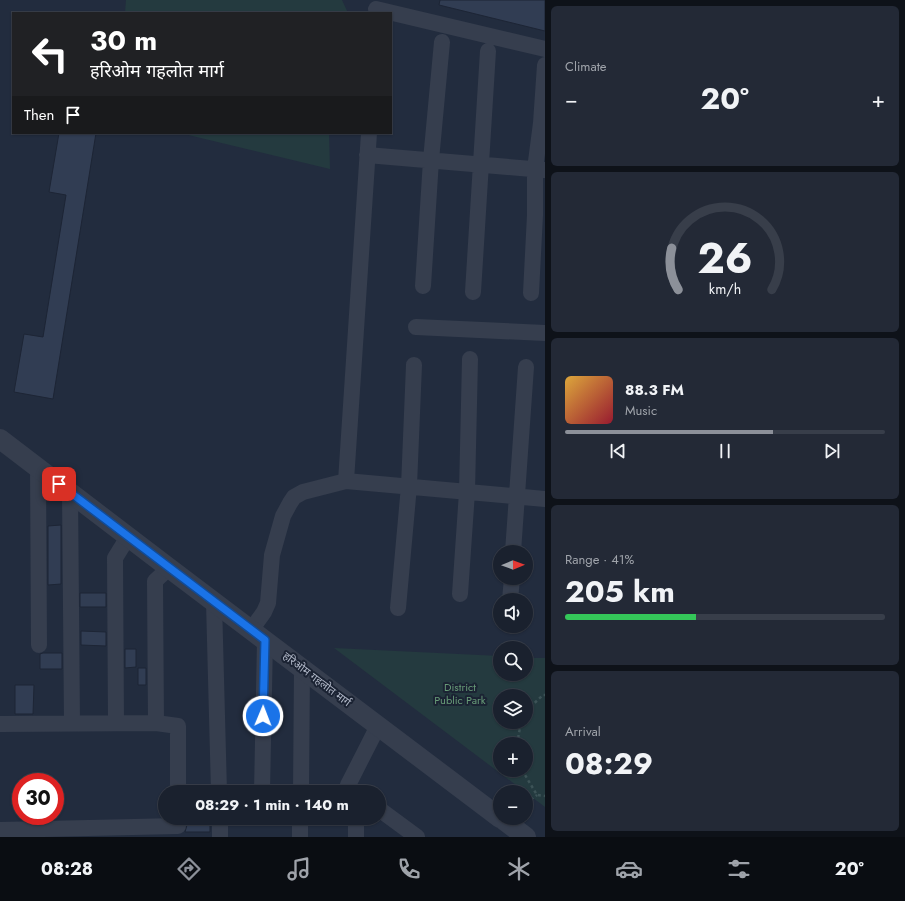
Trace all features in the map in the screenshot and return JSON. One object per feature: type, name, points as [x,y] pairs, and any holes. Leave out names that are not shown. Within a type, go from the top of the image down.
[{"type":"street","points":[[374,7],[545,49]]},
{"type":"street","points":[[423,286],[431,160],[442,42]]},
{"type":"street","points":[[473,292],[488,51]]},
{"type":"street","points":[[530,293],[535,215],[540,170],[544,65]]},
{"type":"street","points":[[346,481],[369,134]]},
{"type":"street","points":[[367,155],[540,170]]},
{"type":"street","points":[[416,327],[545,333]]},
{"type":"street","points":[[460,594],[467,492],[470,359]]},
{"type":"street","points":[[398,608],[409,486],[414,364]]},
{"type":"street","points":[[514,545],[526,366]]},
{"type":"street","name":"हरिओम गहलोत मार्ग","points":[[1,441],[493,813]]},
{"type":"street","points":[[38,468],[39,645]]},
{"type":"street","points":[[262,785],[258,635],[268,603],[272,555],[283,516],[294,497],[303,492],[346,481],[545,499]]},
{"type":"street","points":[[70,492],[72,723]]},
{"type":"street","points":[[116,723],[115,558],[128,537]]},
{"type":"street","points":[[156,723],[155,581],[169,568]]},
{"type":"street","points":[[214,602],[219,785]]},
{"type":"street","points":[[301,785],[302,668]]},
{"type":"street","points":[[0,724],[156,723],[178,726],[178,785]]},
{"type":"street","points":[[348,785],[378,726]]},
{"type":"street","points":[[386,814],[417,837]]},
{"type":"street","points":[[220,825],[220,837]]},
{"type":"street","points":[[300,825],[300,837]]},
{"type":"street","points":[[356,825],[356,837]]},
{"type":"street","name":"हरिओम गहलोत मार्ग","points":[[510,825],[526,837]]},
{"type":"street","points":[[0,830],[178,827]]},
{"type":"path","points":[[533,704],[545,694]]},
{"type":"path","points":[[526,777],[537,794],[545,796]]},
{"type":"path","points":[[533,798],[537,794]]},
{"type":"green space","points":[[126,0],[342,0],[348,12],[125,12]]},
{"type":"green space","points":[[184,134],[329,134],[330,169]]},
{"type":"green space","name":"District Public Park","points":[[334,648],[493,656],[493,681],[533,681],[533,658],[545,658],[545,807],[533,798],[533,785],[516,785],[505,777],[533,777],[533,737],[493,737],[493,768]]},
{"type":"building","points":[[440,0],[545,0],[545,31],[439,5]]},
{"type":"building","points":[[59,134],[96,134],[53,399],[14,392],[24,334],[43,337],[66,195],[49,192]]},
{"type":"building","points":[[61,525],[61,584],[48,585],[48,526]]},
{"type":"building","points":[[80,593],[106,593],[106,607],[80,607]]},
{"type":"building","points":[[81,631],[106,632],[106,646],[81,645]]},
{"type":"building","points":[[125,649],[136,649],[136,667],[125,668]]},
{"type":"building","points":[[62,653],[62,669],[40,669],[40,654]]},
{"type":"building","points":[[138,668],[146,668],[146,685],[138,685]]},
{"type":"building","points":[[15,685],[34,685],[33,714],[15,714]]},
{"type":"building","points":[[187,825],[210,825],[210,832],[185,832]]},
{"type":"route","points":[[59,484],[265,640],[263,716]]}]
